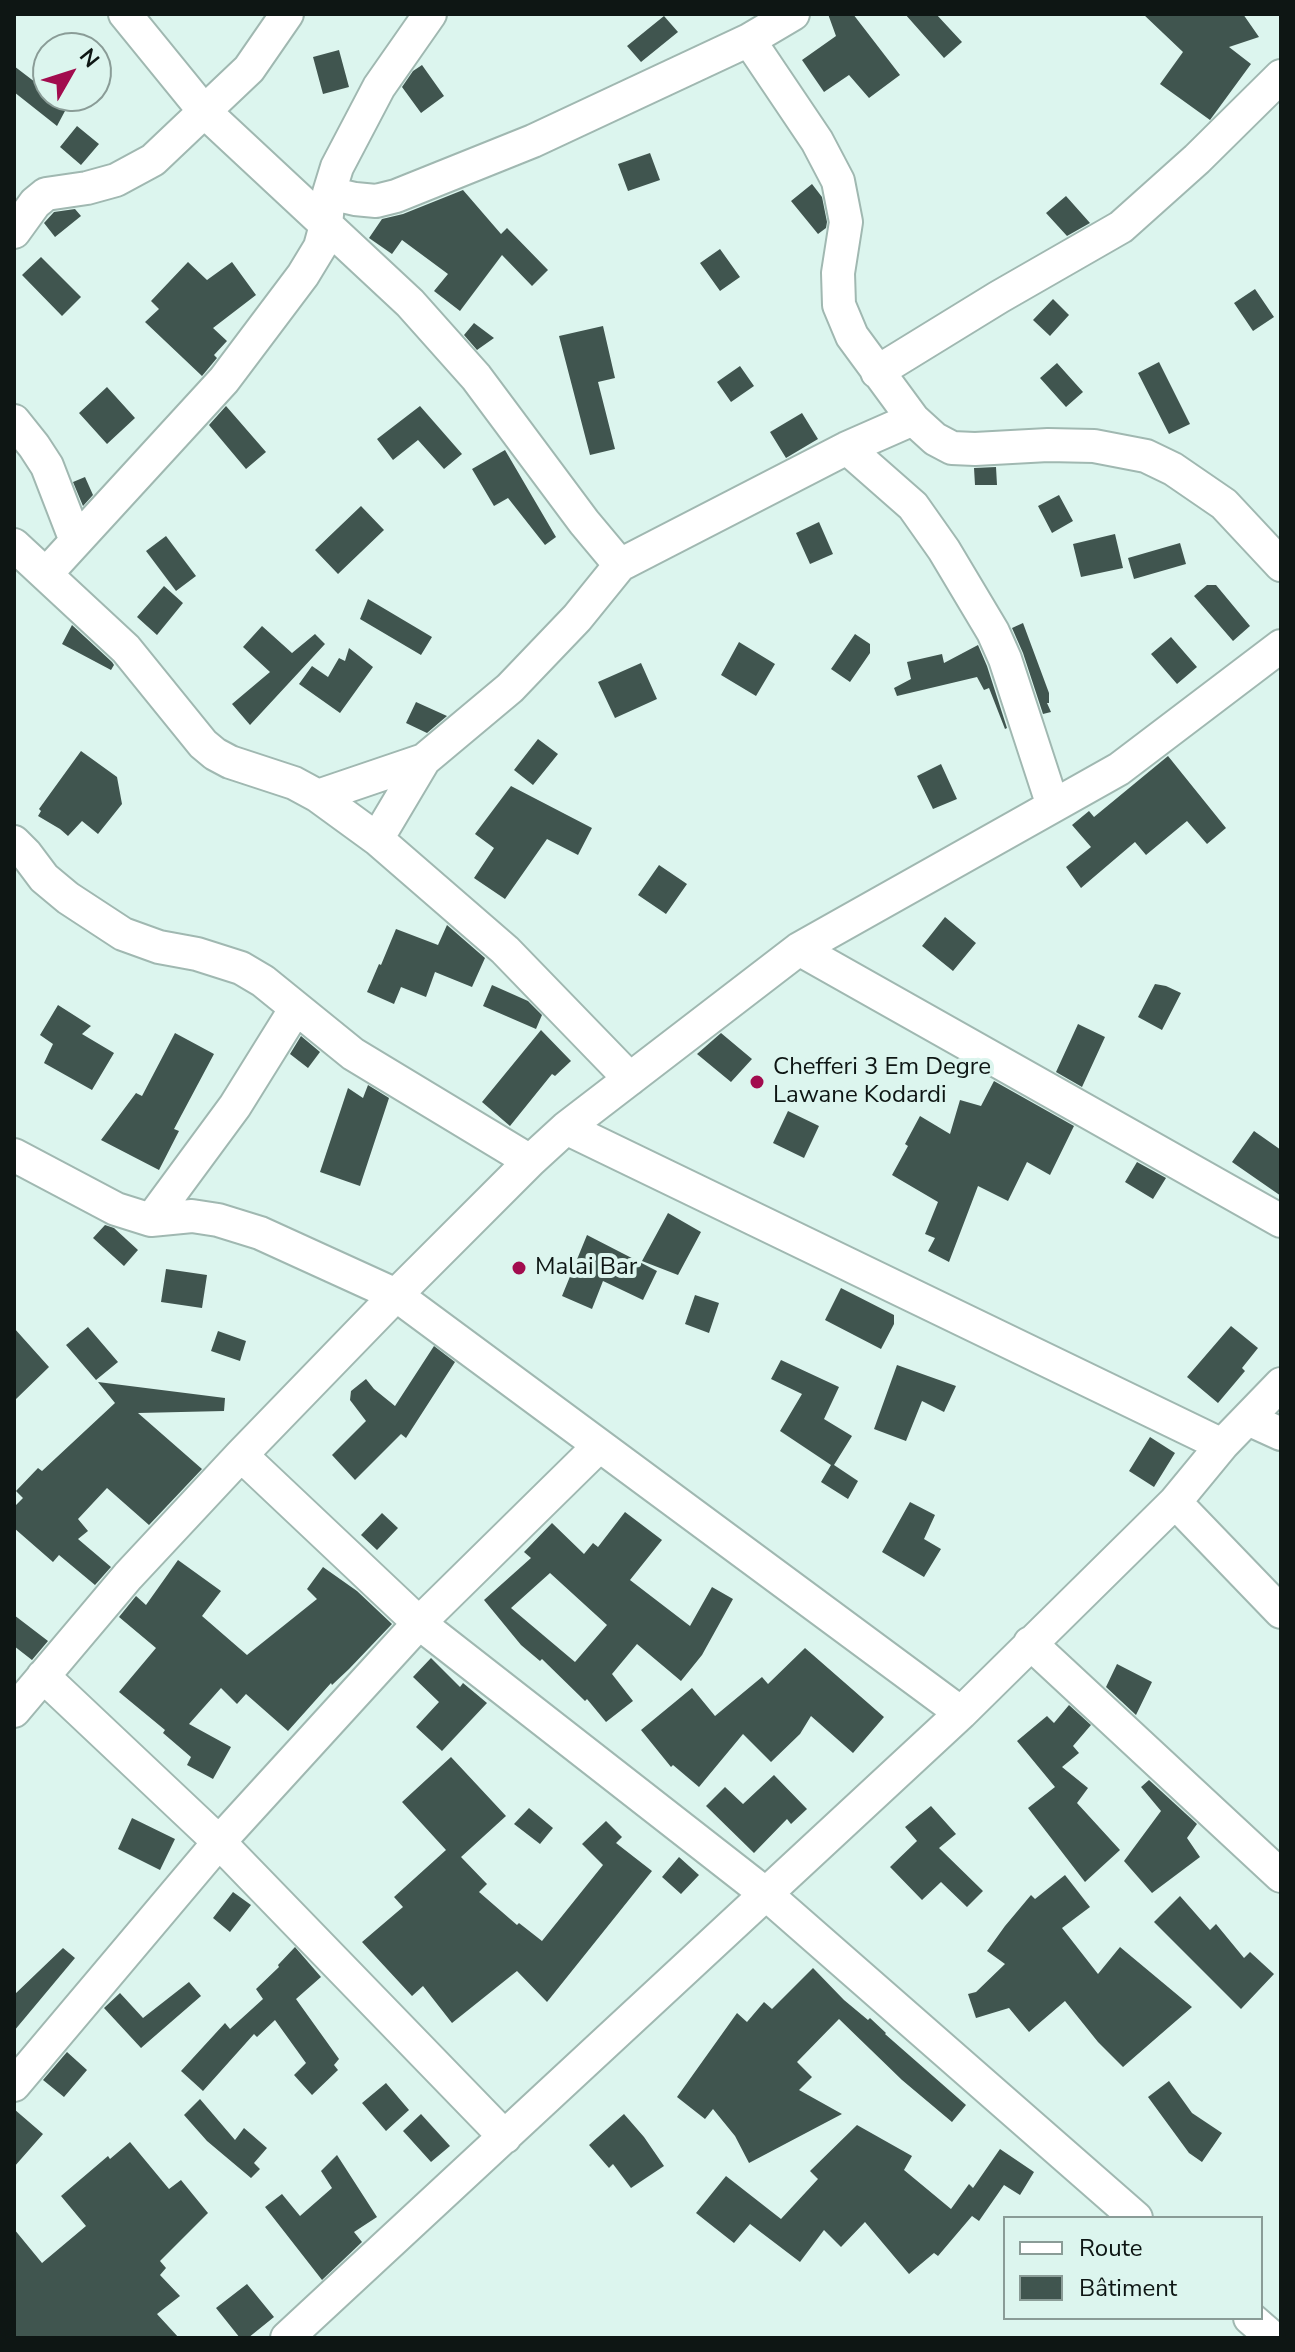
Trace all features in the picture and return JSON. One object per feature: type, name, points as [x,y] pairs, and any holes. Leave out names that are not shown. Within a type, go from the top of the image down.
[{"type":"street","points":[[125,14],[204,111],[410,303],[476,377],[584,522],[620,565]]},
{"type":"street","points":[[14,232],[35,203],[46,194],[116,180],[153,160],[249,69],[287,14]]},
{"type":"street","points":[[46,574],[224,380],[303,275],[320,247],[329,193],[337,167],[379,87],[430,14]]},
{"type":"street","points":[[329,193],[376,201],[396,196],[533,141],[749,40],[793,14]]},
{"type":"street","points":[[749,40],[817,141],[838,181],[846,222],[838,273],[839,305],[852,336],[913,419],[935,439],[952,448],[1094,446],[1146,456],[1173,469],[1224,504],[1281,565]]},
{"type":"street","points":[[877,372],[1121,227],[1197,159],[1281,76]]},
{"type":"street","points":[[377,839],[424,760],[510,688],[577,618],[620,565],[847,448],[913,419]]},
{"type":"street","points":[[14,421],[47,466],[76,541]]},
{"type":"street","points":[[847,448],[913,506],[944,550],[993,632],[1005,659],[1053,806]]},
{"type":"street","points":[[14,545],[126,649],[203,744],[230,762],[294,783],[318,796],[377,839],[505,950],[630,1079]]},
{"type":"street","points":[[14,1711],[128,1576],[241,1455],[396,1295],[566,1128],[799,949],[1119,769],[1281,646]]},
{"type":"street","points":[[318,796],[424,760]]},
{"type":"street","points":[[14,842],[44,878],[68,898],[123,934],[159,947],[197,954],[241,968],[263,981],[353,1054],[530,1161]]},
{"type":"street","points":[[799,949],[1281,1221]]},
{"type":"street","points":[[151,1220],[235,1106],[296,1008]]},
{"type":"street","points":[[566,1128],[1222,1445]]},
{"type":"street","points":[[14,1155],[116,1209],[151,1220],[192,1216],[218,1220],[260,1233],[396,1295],[961,1713]]},
{"type":"street","points":[[287,2338],[961,1713],[1175,1502],[1222,1445],[1281,1384]]},
{"type":"street","points":[[1248,1419],[1281,1434]]},
{"type":"street","points":[[14,2085],[219,1842],[419,1623],[599,1446]]},
{"type":"street","points":[[241,1455],[419,1623],[766,1894],[1134,2216]]},
{"type":"street","points":[[1175,1502],[1281,1612]]},
{"type":"street","points":[[1030,1643],[1281,1876]]},
{"type":"street","points":[[43,1676],[219,1842],[505,2137]]},
{"type":"street","points":[[1252,2320],[1273,2338]]},
{"type":"building","points":[[828,14],[853,14],[900,75],[869,98],[849,75],[824,92],[802,60],[836,36]]},
{"type":"building","points":[[905,14],[936,14],[962,42],[944,58]]},
{"type":"building","points":[[1143,14],[1243,14],[1259,37],[1229,47],[1251,64],[1210,120],[1160,84],[1183,52]]},
{"type":"building","points":[[664,16],[678,32],[641,62],[627,46]]},
{"type":"building","points":[[339,50],[349,87],[323,94],[313,57]]},
{"type":"building","points":[[422,65],[444,96],[421,113],[402,87],[413,71]]},
{"type":"building","points":[[14,66],[32,80],[32,106],[14,92]]},
{"type":"building","points":[[39,112],[64,112],[57,126]]},
{"type":"building","points":[[77,126],[99,144],[81,165],[60,147]]},
{"type":"building","points":[[650,153],[660,180],[628,191],[618,164]]},
{"type":"building","points":[[812,184],[822,197],[827,222],[826,228],[818,234],[791,201]]},
{"type":"building","points":[[463,190],[501,234],[507,228],[548,270],[532,286],[502,255],[460,311],[434,291],[448,274],[402,240],[392,254],[369,238],[382,219]]},
{"type":"building","points":[[1066,196],[1090,223],[1067,236],[1046,213]]},
{"type":"building","points":[[75,209],[81,216],[55,237],[44,223],[54,212]]},
{"type":"building","points":[[720,249],[740,277],[720,291],[700,263]]},
{"type":"building","points":[[41,257],[81,297],[62,316],[22,275]]},
{"type":"building","points":[[188,262],[207,280],[232,262],[256,295],[213,328],[227,341],[214,355],[217,358],[202,376],[145,322],[159,309],[151,301]]},
{"type":"building","points":[[1255,289],[1274,317],[1253,331],[1234,303]]},
{"type":"building","points":[[1053,299],[1069,315],[1050,336],[1033,320]]},
{"type":"building","points":[[474,323],[494,338],[477,350],[464,335]]},
{"type":"building","points":[[603,326],[615,378],[598,382],[615,449],[590,455],[559,336]]},
{"type":"building","points":[[1159,362],[1190,424],[1169,434],[1138,373]]},
{"type":"building","points":[[1057,363],[1083,392],[1066,407],[1040,378]]},
{"type":"building","points":[[740,366],[754,386],[731,402],[717,382]]},
{"type":"building","points":[[107,387],[135,418],[107,444],[79,413]]},
{"type":"building","points":[[226,406],[266,452],[246,469],[209,425]]},
{"type":"building","points":[[420,406],[462,454],[444,469],[418,440],[393,460],[377,439]]},
{"type":"building","points":[[802,413],[818,439],[786,458],[770,432]]},
{"type":"building","points":[[505,450],[556,537],[545,545],[508,498],[494,506],[472,469]]},
{"type":"building","points":[[996,467],[997,485],[975,485],[974,468]]},
{"type":"building","points":[[85,477],[93,495],[83,506],[73,482]]},
{"type":"building","points":[[1059,495],[1073,521],[1052,533],[1038,506]]},
{"type":"building","points":[[361,506],[384,530],[338,574],[315,550]]},
{"type":"building","points":[[819,522],[833,554],[810,564],[796,533]]},
{"type":"building","points":[[1115,534],[1123,568],[1081,577],[1073,544]]},
{"type":"building","points":[[166,536],[196,576],[176,591],[146,551]]},
{"type":"building","points":[[1180,543],[1186,564],[1134,579],[1128,558]]},
{"type":"building","points":[[1207,585],[1216,585],[1250,626],[1233,641],[1194,596]]},
{"type":"building","points":[[164,586],[183,603],[157,635],[137,617]]},
{"type":"building","points":[[368,599],[432,637],[421,655],[360,619]]},
{"type":"building","points":[[1023,623],[1049,693],[1047,703],[1051,712],[1043,714],[1012,628]]},
{"type":"building","points":[[72,625],[112,662],[111,670],[62,644]]},
{"type":"building","points":[[262,626],[292,653],[315,634],[325,644],[250,725],[232,704],[270,672],[243,647]]},
{"type":"building","points":[[855,634],[870,644],[870,653],[850,682],[831,669]]},
{"type":"building","points":[[1171,637],[1197,667],[1177,684],[1151,654]]},
{"type":"building","points":[[739,642],[775,664],[756,696],[721,675]]},
{"type":"building","points":[[978,645],[1007,728],[989,688],[984,690],[977,677],[897,696],[894,688],[911,679],[907,662],[942,654],[944,663]]},
{"type":"building","points":[[349,648],[373,667],[340,713],[299,684],[312,666],[328,677],[339,658],[345,661]]},
{"type":"building","points":[[641,663],[657,699],[615,718],[598,682]]},
{"type":"building","points":[[416,702],[447,716],[427,733],[406,723]]},
{"type":"building","points":[[538,739],[558,754],[533,785],[514,770]]},
{"type":"building","points":[[81,751],[117,777],[122,804],[98,834],[82,821],[68,836],[38,816],[39,809]]},
{"type":"building","points":[[1168,756],[1226,828],[1207,844],[1187,821],[1146,855],[1135,842],[1081,888],[1066,867],[1091,847],[1072,825],[1089,811],[1094,817]]},
{"type":"building","points":[[941,764],[957,799],[933,809],[917,776]]},
{"type":"building","points":[[511,786],[592,828],[578,855],[547,839],[505,899],[474,878],[494,848],[475,834]]},
{"type":"building","points":[[659,865],[687,884],[666,914],[638,895]]},
{"type":"building","points":[[945,917],[976,943],[953,971],[922,946]]},
{"type":"building","points":[[447,925],[485,958],[472,987],[435,972],[426,997],[401,987],[394,1004],[367,992],[396,929],[438,945]]},
{"type":"building","points":[[1155,984],[1181,993],[1162,1030],[1138,1017]]},
{"type":"building","points":[[492,985],[528,1001],[542,1015],[536,1029],[483,1006]]},
{"type":"building","points":[[58,1005],[91,1026],[82,1034],[114,1053],[92,1090],[44,1063],[53,1044],[40,1035]]},
{"type":"building","points":[[1078,1024],[1105,1037],[1082,1087],[1056,1072]]},
{"type":"building","points":[[541,1030],[571,1061],[555,1076],[552,1074],[510,1126],[482,1102]]},
{"type":"building","points":[[175,1033],[214,1054],[174,1129],[179,1131],[159,1170],[101,1140],[136,1093],[142,1096]]},
{"type":"building","points":[[721,1033],[752,1059],[731,1082],[697,1054]]},
{"type":"building","points":[[301,1036],[320,1052],[308,1068],[290,1054]]},
{"type":"building","points":[[994,1081],[1074,1126],[1050,1175],[1027,1162],[1008,1201],[978,1186],[949,1262],[928,1251],[935,1238],[925,1234],[938,1202],[892,1175],[920,1116],[950,1134],[960,1100],[981,1106]]},
{"type":"building","points":[[368,1085],[389,1098],[360,1186],[320,1172],[348,1088],[363,1098]]},
{"type":"building","points":[[788,1111],[819,1126],[804,1158],[773,1143]]},
{"type":"building","points":[[1254,1131],[1281,1150],[1281,1196],[1232,1162]]},
{"type":"building","points":[[1137,1162],[1166,1178],[1153,1199],[1125,1182]]},
{"type":"building","points":[[668,1213],[701,1232],[678,1275],[642,1261]]},
{"type":"building","points":[[105,1225],[114,1228],[138,1250],[124,1266],[93,1238]]},
{"type":"building","points":[[587,1235],[657,1271],[643,1300],[603,1281],[592,1309],[562,1296]]},
{"type":"building","points":[[166,1269],[207,1275],[202,1308],[161,1302]]},
{"type":"building","points":[[841,1288],[894,1315],[894,1324],[881,1349],[825,1320]]},
{"type":"building","points":[[695,1295],[719,1303],[709,1333],[685,1324]]},
{"type":"building","points":[[1231,1326],[1258,1348],[1242,1368],[1245,1371],[1218,1403],[1187,1377]]},
{"type":"building","points":[[88,1327],[118,1362],[96,1380],[66,1345]]},
{"type":"building","points":[[14,1328],[49,1367],[14,1401]]},
{"type":"building","points":[[218,1331],[246,1341],[240,1361],[211,1351]]},
{"type":"building","points":[[434,1346],[455,1362],[406,1438],[401,1434],[355,1480],[332,1455],[366,1421],[350,1400],[351,1391],[366,1379],[395,1406]]},
{"type":"building","points":[[781,1360],[839,1387],[824,1419],[852,1436],[834,1465],[858,1481],[848,1499],[821,1482],[831,1465],[780,1431],[802,1394],[771,1379]]},
{"type":"building","points":[[897,1365],[956,1386],[944,1412],[922,1401],[906,1441],[874,1429]]},
{"type":"building","points":[[98,1382],[225,1398],[224,1411],[138,1413],[202,1469],[149,1525],[107,1488],[78,1519],[88,1531],[78,1539],[111,1567],[95,1585],[59,1555],[53,1562],[14,1528],[14,1507],[23,1498],[16,1491],[38,1468],[42,1471],[115,1403]]},
{"type":"building","points":[[1150,1437],[1175,1453],[1154,1487],[1129,1471]]},
{"type":"building","points":[[910,1502],[935,1515],[924,1539],[941,1549],[924,1577],[882,1552]]},
{"type":"building","points":[[625,1512],[662,1540],[630,1580],[690,1626],[712,1587],[733,1599],[702,1655],[681,1681],[637,1644],[612,1674],[633,1701],[606,1722],[587,1699],[585,1701],[542,1659],[540,1661],[521,1645],[484,1600],[531,1558],[524,1552],[552,1523],[584,1554],[593,1543],[598,1547]],"holes":[[[550,1573],[607,1625],[575,1662],[511,1608]]]},
{"type":"building","points":[[382,1513],[398,1528],[377,1550],[361,1535]]},
{"type":"building","points":[[178,1560],[221,1591],[202,1616],[247,1655],[317,1599],[307,1589],[323,1567],[357,1591],[392,1624],[349,1669],[331,1683],[288,1731],[246,1694],[237,1704],[221,1688],[189,1724],[231,1747],[213,1779],[187,1765],[191,1757],[163,1733],[165,1730],[119,1692],[156,1648],[119,1617],[136,1596],[146,1605]]},
{"type":"building","points":[[14,1615],[48,1641],[32,1660],[14,1646]]},
{"type":"building","points":[[805,1648],[884,1717],[853,1753],[811,1716],[800,1734],[771,1762],[743,1734],[699,1787],[673,1765],[671,1767],[641,1730],[692,1688],[715,1716],[762,1677],[768,1684]]},
{"type":"building","points":[[431,1658],[460,1687],[463,1683],[487,1703],[442,1751],[416,1727],[439,1702],[413,1677]]},
{"type":"building","points":[[1117,1664],[1152,1682],[1136,1715],[1106,1687]]},
{"type":"building","points":[[1069,1705],[1091,1725],[1073,1746],[1079,1753],[1062,1767],[1088,1788],[1077,1803],[1120,1850],[1085,1882],[1028,1808],[1055,1787],[1017,1741],[1047,1716],[1054,1723]]},
{"type":"building","points":[[451,1757],[506,1816],[461,1857],[487,1884],[479,1892],[517,1925],[519,1923],[542,1941],[603,1865],[582,1844],[606,1821],[622,1837],[616,1843],[652,1871],[547,2002],[517,1971],[452,2023],[423,1986],[412,1996],[362,1942],[403,1907],[394,1897],[446,1850],[402,1802]]},
{"type":"building","points":[[774,1775],[807,1809],[791,1824],[787,1819],[754,1853],[706,1806],[725,1787],[743,1804]]},
{"type":"building","points":[[1149,1780],[1197,1824],[1187,1838],[1200,1857],[1152,1893],[1124,1861],[1161,1811],[1141,1787]]},
{"type":"building","points":[[931,1806],[956,1834],[939,1848],[983,1891],[967,1907],[941,1882],[922,1900],[890,1867],[917,1841],[905,1827]]},
{"type":"building","points":[[529,1808],[553,1828],[540,1844],[514,1824]]},
{"type":"building","points":[[132,1818],[175,1839],[160,1870],[118,1849]]},
{"type":"building","points":[[679,1857],[699,1875],[681,1894],[662,1877]]},
{"type":"building","points":[[1065,1875],[1090,1907],[1062,1928],[1098,1974],[1120,1947],[1192,2007],[1123,2067],[1065,2001],[1029,2032],[1009,2008],[976,2018],[968,1994],[976,1992],[1005,1964],[987,1951],[1005,1926],[1031,1895],[1035,1899]]},
{"type":"building","points":[[233,1892],[251,1905],[230,1932],[213,1918]]},
{"type":"building","points":[[1180,1896],[1210,1930],[1216,1924],[1244,1958],[1250,1952],[1274,1974],[1241,2009],[1154,1922]]},
{"type":"building","points":[[295,1947],[321,1977],[296,1999],[339,2059],[334,2065],[338,2070],[312,2095],[294,2075],[306,2063],[275,2020],[257,2037],[254,2034],[203,2091],[181,2071],[225,2023],[230,2029],[263,1999],[256,1989]]},
{"type":"building","points":[[63,1948],[75,1958],[14,2031],[14,1995]]},
{"type":"building","points":[[813,1968],[844,2000],[868,2020],[870,2018],[966,2105],[952,2122],[902,2080],[839,2019],[797,2062],[812,2077],[799,2090],[842,2114],[749,2163],[735,2136],[713,2109],[705,2119],[677,2097],[737,2013],[747,2022],[764,2002],[772,2009]]},
{"type":"building","points":[[189,1982],[201,1996],[141,2048],[104,2008],[120,1993],[143,2018]]},
{"type":"building","points":[[67,2052],[87,2070],[64,2097],[43,2080]]},
{"type":"building","points":[[1169,2081],[1192,2113],[1222,2133],[1202,2162],[1189,2153],[1148,2097]]},
{"type":"building","points":[[386,2083],[409,2110],[386,2131],[362,2103]]},
{"type":"building","points":[[200,2099],[235,2140],[244,2128],[267,2148],[254,2163],[260,2169],[251,2178],[207,2141],[184,2115]]},
{"type":"building","points":[[14,2109],[43,2134],[14,2167]]},
{"type":"building","points":[[421,2114],[450,2146],[431,2162],[403,2131]]},
{"type":"building","points":[[624,2114],[664,2166],[631,2188],[613,2164],[609,2168],[589,2145]]},
{"type":"building","points":[[857,2125],[912,2156],[904,2170],[951,2209],[969,2184],[973,2188],[1000,2149],[1034,2172],[1020,2195],[1004,2185],[979,2221],[972,2216],[938,2256],[934,2253],[909,2274],[865,2222],[841,2247],[824,2230],[800,2262],[750,2224],[734,2243],[696,2213],[726,2176],[781,2219],[818,2179],[810,2171]]},
{"type":"building","points":[[130,2142],[169,2189],[181,2180],[208,2213],[160,2261],[166,2268],[160,2275],[180,2296],[157,2314],[179,2338],[14,2338],[14,2229],[42,2263],[86,2226],[61,2196],[108,2156],[110,2159]]},
{"type":"building","points":[[337,2155],[377,2217],[354,2232],[362,2242],[322,2280],[265,2207],[282,2194],[300,2216],[332,2188],[321,2171]]},
{"type":"building","points":[[247,2284],[274,2317],[248,2338],[240,2338],[216,2308]]},
{"type":"place","name":"Chefferi 3 Em Degre Lawane Kodardi","points":[[757,1082]]},
{"type":"place","name":"Malai Bar","points":[[519,1268]]}]
